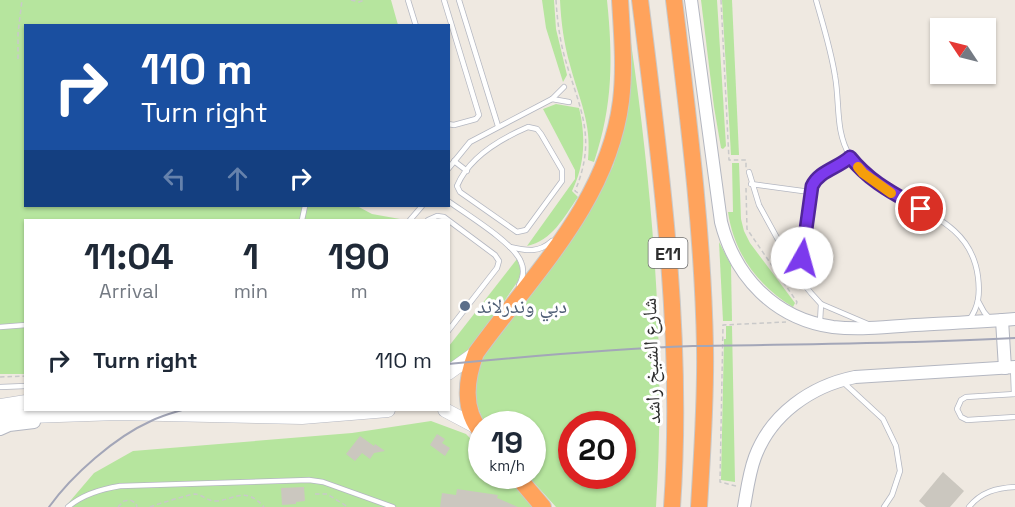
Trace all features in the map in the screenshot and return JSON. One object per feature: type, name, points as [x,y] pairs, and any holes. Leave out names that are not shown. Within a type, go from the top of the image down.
[{"type":"highway","points":[[470,411],[468,399],[470,368],[476,353],[580,213],[602,172],[618,122],[622,78],[620,0]]},
{"type":"highway","name":"شارع الشيخ راشد","points":[[640,0],[660,158],[669,264],[675,416],[672,507]]},
{"type":"highway","name":"E11","points":[[674,0],[696,183],[704,313],[705,414],[699,507]]},
{"type":"highway","points":[[705,414],[713,443],[710,507]]},
{"type":"highway","points":[[528,489],[543,507]]},
{"type":"main road","points":[[450,372],[476,353]]},
{"type":"main road","points":[[0,400],[24,401]]},
{"type":"main road","points":[[0,406],[24,401]]},
{"type":"main road","points":[[238,415],[266,411]]},
{"type":"main road","points":[[0,417],[118,413],[309,416],[375,411]]},
{"type":"main road","points":[[447,411],[468,424]]},
{"type":"street","points":[[691,0],[720,214],[730,250],[744,275],[764,297],[790,315],[835,327],[876,327],[1015,319]]},
{"type":"street","points":[[744,507],[756,455],[771,428],[804,397],[841,380],[867,376],[1011,368],[998,321]]},
{"type":"street","points":[[0,429],[53,415]]},
{"type":"lane","points":[[408,0],[415,24]]},
{"type":"lane","points":[[444,0],[478,115],[476,119],[450,124]]},
{"type":"lane","points":[[459,0],[498,126]]},
{"type":"lane","points":[[816,0],[836,79],[841,137],[850,157],[863,173],[880,186],[956,231],[969,246],[976,264],[978,301],[984,312],[998,321]]},
{"type":"lane","points":[[447,12],[461,8]]},
{"type":"lane","points":[[450,166],[470,142],[552,99],[564,87]]},
{"type":"lane","points":[[552,99],[569,102]]},
{"type":"lane","points":[[531,127],[541,134],[564,175],[528,227],[517,232],[459,190],[458,184],[467,171],[487,150],[525,128],[531,127]]},
{"type":"lane","points":[[799,278],[810,192],[814,181],[818,176],[837,167],[850,157]]},
{"type":"lane","points":[[454,161],[467,171]]},
{"type":"lane","points":[[749,172],[759,205],[799,278],[821,304],[876,327]]},
{"type":"lane","points":[[751,184],[810,192]]},
{"type":"lane","points":[[450,202],[510,247],[520,260],[523,274],[521,282],[505,306],[500,319]]},
{"type":"lane","points":[[411,219],[421,207]]},
{"type":"lane","points":[[562,229],[580,213]]},
{"type":"lane","points":[[430,219],[444,217],[447,219]]},
{"type":"lane","points":[[450,221],[495,255],[499,261],[497,268],[450,328]]},
{"type":"lane","points":[[510,247],[534,251],[555,238]]},
{"type":"lane","points":[[967,322],[978,301]]},
{"type":"lane","points":[[819,324],[821,304]]},
{"type":"lane","points":[[0,327],[24,325]]},
{"type":"lane","points":[[1011,368],[1015,394],[966,397],[961,400],[957,409],[961,417],[967,420],[1015,417]]},
{"type":"lane","points":[[841,380],[883,419],[896,446],[900,471],[892,495],[884,507]]},
{"type":"lane","points":[[0,387],[24,386]]},
{"type":"lane","points":[[68,507],[83,496],[95,491],[120,486],[309,480],[323,482],[393,507]]},
{"type":"lane","points":[[969,507],[985,494],[1015,487]]},
{"type":"path","points":[[18,59],[22,0]]},
{"type":"path","points":[[351,0],[359,2],[365,0]]},
{"type":"path","points":[[556,0],[562,44],[586,128],[585,160],[575,191],[581,196]]},
{"type":"path","points":[[0,377],[24,376]]},
{"type":"path","points":[[150,507],[191,494],[214,501],[241,494],[248,495],[264,507]]},
{"type":"path","points":[[315,495],[327,494],[348,507]]},
{"type":"path","points":[[118,507],[124,501],[130,500],[136,503],[137,507]]},
{"type":"path","points":[[213,507],[214,501]]},
{"type":"green space","points":[[0,0],[391,0],[398,24],[24,24],[24,207],[359,207],[372,214],[400,219],[24,219],[24,374],[0,374]]},
{"type":"green space","points":[[542,0],[554,0],[556,29],[567,75],[563,82],[546,28]]},
{"type":"green space","points":[[560,0],[607,0],[610,82],[605,121],[594,162],[588,160],[588,134],[584,111],[566,49]]},
{"type":"green space","points":[[701,0],[717,0],[726,146],[723,149],[714,107]]},
{"type":"green space","points":[[722,0],[732,0],[739,155],[731,155]]},
{"type":"green space","points":[[631,43],[646,158],[656,274],[659,449],[656,507],[556,507],[540,489],[546,489],[546,411],[479,411],[474,396],[479,363],[590,211],[613,166],[618,149]]},
{"type":"green space","points":[[556,104],[579,108],[583,129],[583,150],[580,171],[572,191],[578,197],[550,234],[527,246],[575,179],[575,170],[543,109]]},
{"type":"green space","points":[[732,163],[739,163],[741,219],[744,231],[750,243],[795,303],[793,307],[768,289],[758,278],[749,267],[736,241],[728,212],[733,212]]},
{"type":"green space","points":[[719,242],[731,265],[732,321],[723,321]]},
{"type":"green space","points":[[517,259],[521,271],[518,281],[479,338],[467,352],[450,365],[450,345]]},
{"type":"green space","points":[[726,326],[732,326],[735,482],[721,480]]},
{"type":"green space","points":[[431,421],[466,434],[468,436],[468,489],[517,489],[533,507],[65,507],[94,473],[133,451],[352,433]]},
{"type":"building","points":[[437,434],[445,439],[442,443],[450,448],[445,456],[430,445]]},
{"type":"building","points":[[360,436],[385,451],[374,453],[370,459],[362,453],[355,461],[346,454]]},
{"type":"building","points":[[943,472],[964,491],[950,507],[926,507],[919,501]]},
{"type":"building","points":[[304,487],[305,501],[282,505],[281,488]]},
{"type":"building","points":[[457,489],[498,495],[497,498],[518,507],[440,507],[442,493],[456,495]]},
{"type":"railway","points":[[450,364],[662,347],[894,343],[1015,338]]},
{"type":"railway","points":[[49,507],[70,482],[109,447],[137,428],[179,411]]},
{"type":"slow traffic","points":[[858,167],[891,193]]},
{"type":"place","name":"دبي وندرلاند","points":[[465,306]]},
{"type":"route","points":[[802,258],[814,181],[818,176],[837,167],[850,157],[863,173],[880,186],[921,209]]}]
